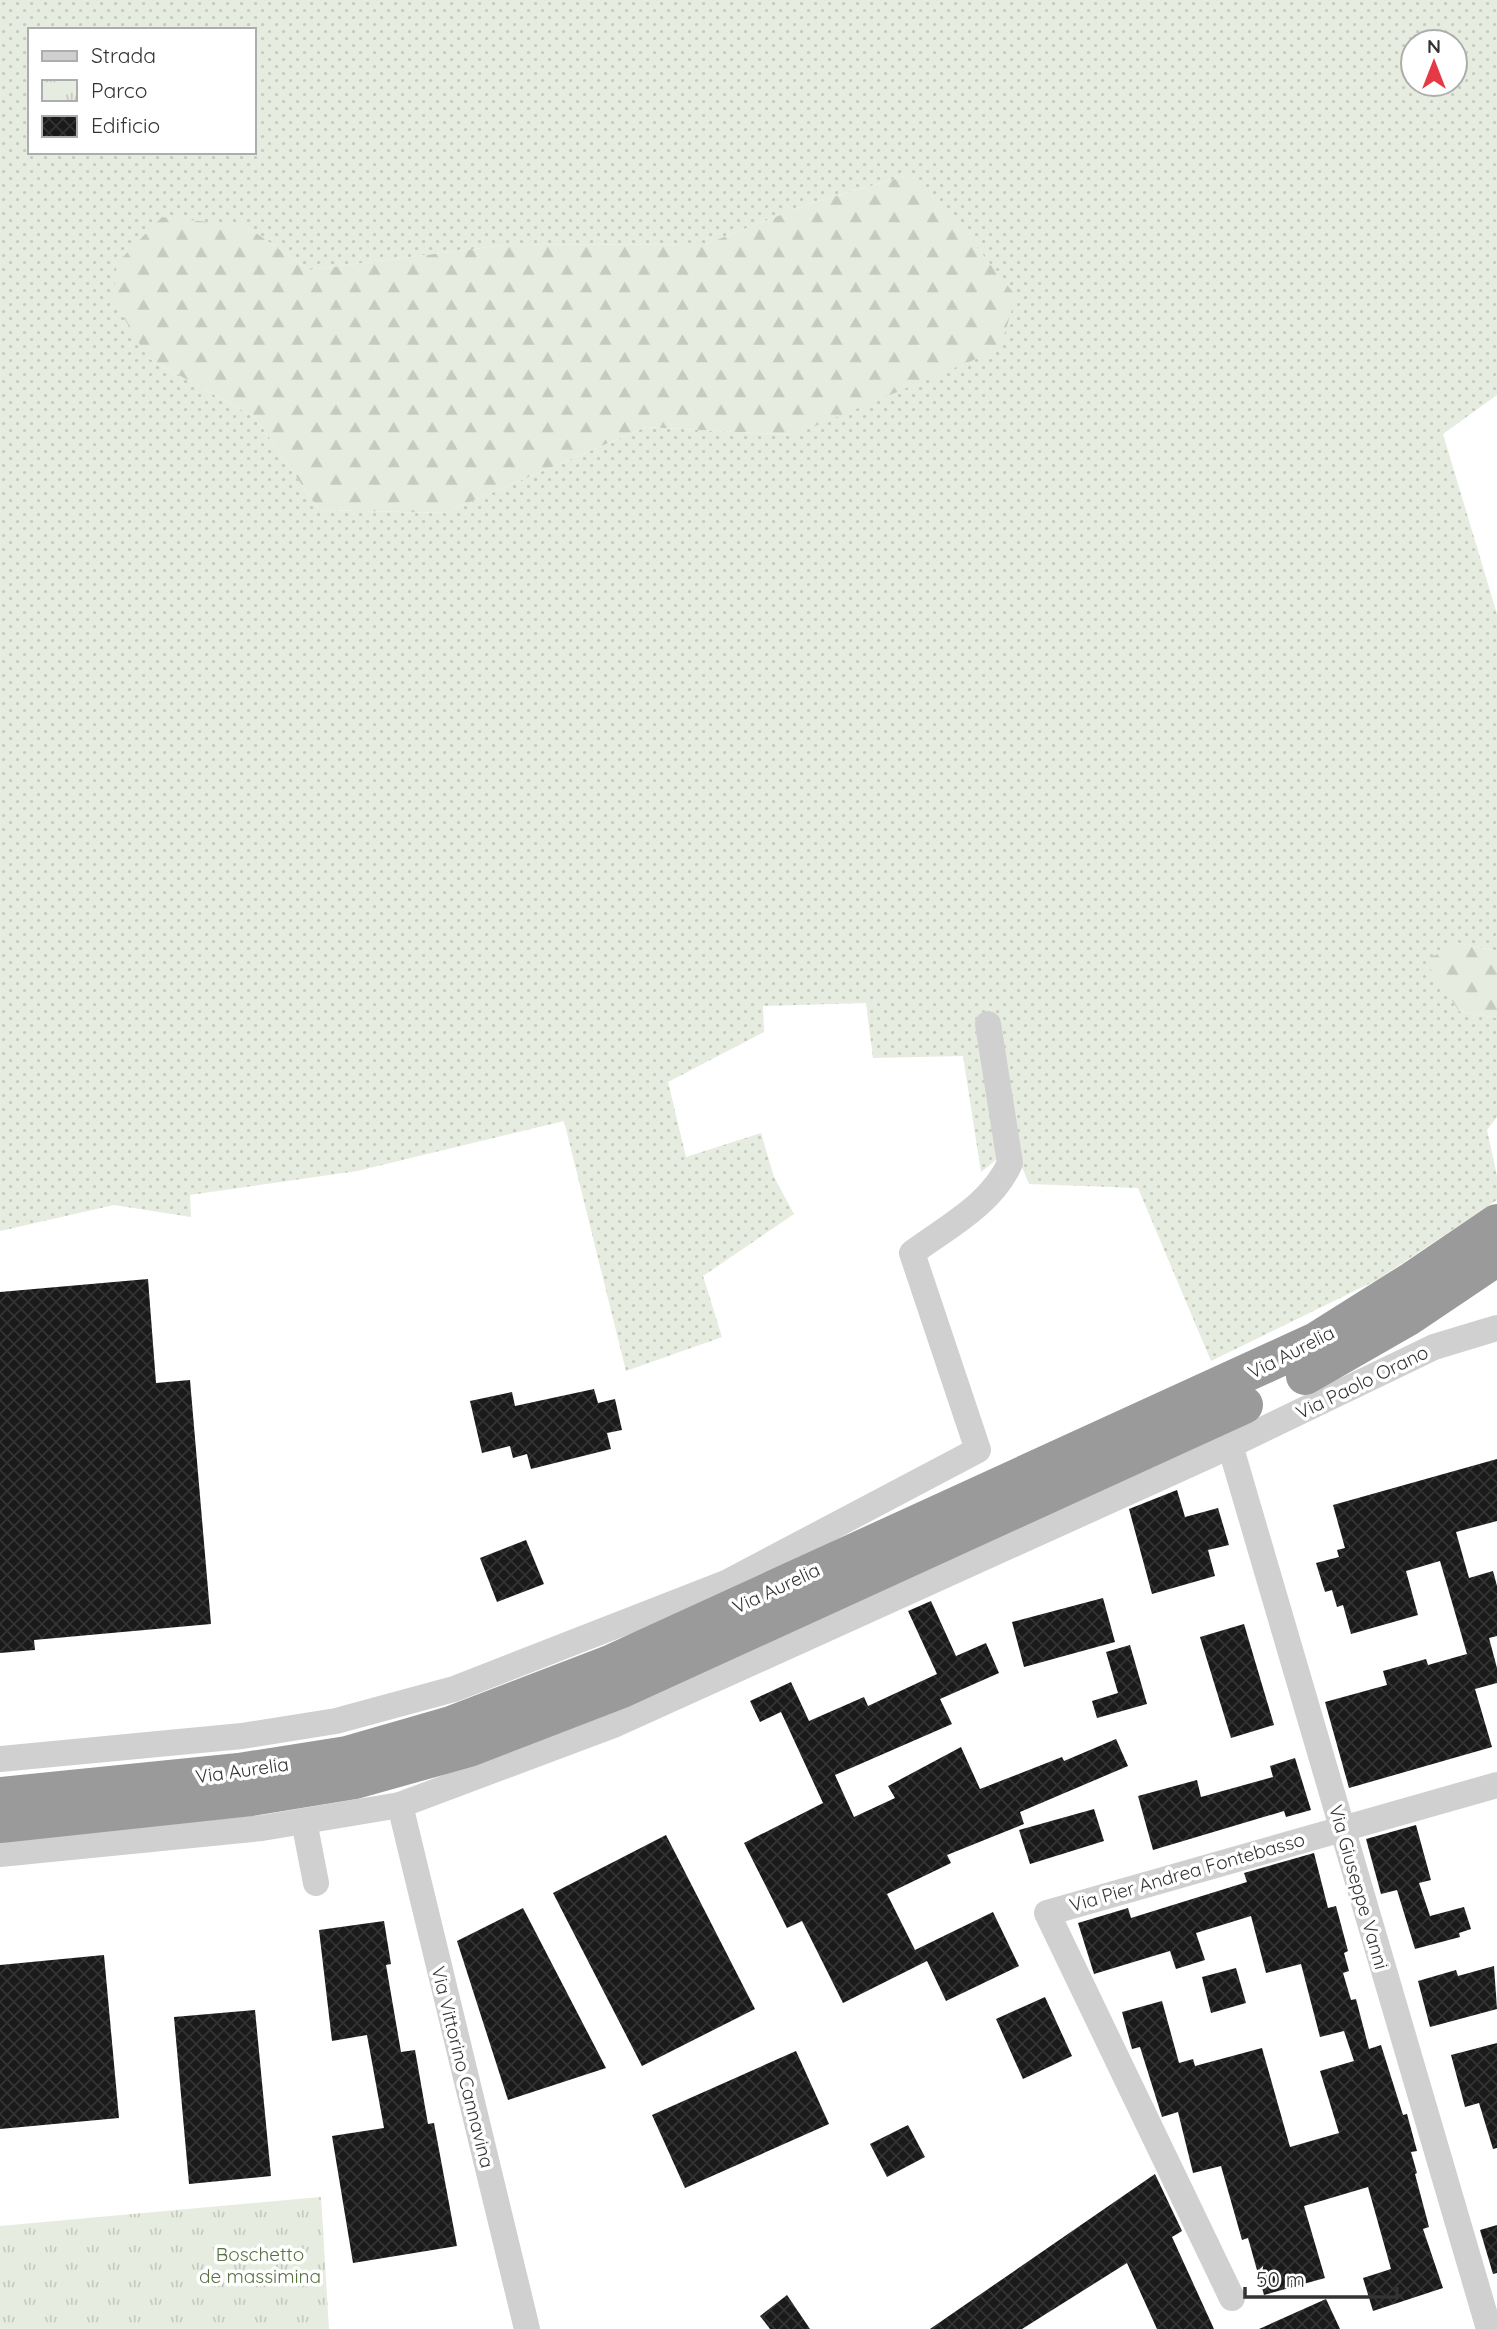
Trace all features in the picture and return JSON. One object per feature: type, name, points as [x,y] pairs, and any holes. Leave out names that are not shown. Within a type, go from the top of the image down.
[{"type":"highway","name":"Via Aurelia","points":[[0,1796],[239,1772],[347,1755],[452,1725],[610,1664],[1316,1341],[1497,1223]]},
{"type":"highway","name":"Via Aurelia","points":[[0,1824],[250,1797],[316,1787],[355,1780],[470,1748],[622,1689],[1118,1464],[1320,1369],[1408,1317],[1497,1257]]},
{"type":"highway","points":[[728,1582],[877,1530],[930,1518]]},
{"type":"street","name":"Via Aurelia","points":[[0,1759],[242,1736],[336,1721],[454,1689],[728,1582],[978,1450],[912,1252],[990,1194],[1003,1180],[1010,1163],[988,1024]]},
{"type":"street","name":"Via Paolo Orano","points":[[1230,1445],[1434,1347],[1497,1328]]},
{"type":"street","points":[[0,1854],[304,1821],[400,1805],[615,1724],[1230,1445]]},
{"type":"street","name":"Via Giuseppe Vanni","points":[[1230,1445],[1486,2328]]},
{"type":"street","name":"Via Pier Andrea Fontebasso","points":[[1232,2298],[1047,1913],[1497,1785]]},
{"type":"street","name":"Via Vittorino Cannavina","points":[[400,1805],[527,2329]]},
{"type":"street","points":[[304,1821],[316,1883]]},
{"type":"green space","points":[[0,0],[1497,0],[1497,395],[1443,434],[1497,614],[1497,951],[1457,943],[1459,1011],[1497,1018],[1497,1117],[1487,1130],[1497,1176],[1497,1200],[1377,1280],[1211,1361],[1138,1188],[1029,1184],[1020,1162],[1001,1156],[981,1172],[963,1056],[873,1058],[866,1003],[763,1006],[764,1032],[668,1082],[686,1157],[761,1133],[774,1177],[794,1214],[703,1276],[722,1337],[626,1371],[564,1121],[357,1171],[190,1195],[191,1217],[114,1205],[0,1231]],"holes":[[[909,175],[794,435],[646,427],[444,513],[319,510],[256,418],[148,358],[246,226],[309,270],[504,245],[706,244],[811,203]]]},
{"type":"green space","points":[[909,175],[948,211],[1016,296],[1000,349],[794,435],[646,427],[444,513],[319,510],[256,418],[148,358],[113,300],[117,263],[162,217],[246,226],[309,270],[504,245],[706,244],[811,203]]},
{"type":"green space","points":[[1457,943],[1497,951],[1497,1018],[1459,1011],[1425,961]]},
{"type":"green space","name":"Boschetto de massimina","points":[[321,2197],[329,2329],[0,2329],[0,2226]]},
{"type":"building","points":[[148,1279],[156,1383],[190,1380],[211,1624],[34,1640],[35,1650],[0,1653],[0,1292]]},
{"type":"building","points":[[594,1389],[598,1403],[615,1399],[622,1430],[607,1433],[611,1449],[531,1469],[527,1454],[513,1458],[510,1446],[482,1453],[470,1401],[512,1392],[515,1406]]},
{"type":"building","points":[[1497,1459],[1497,1521],[1456,1532],[1469,1578],[1493,1571],[1497,1586],[1497,1636],[1489,1638],[1497,1668],[1497,1683],[1475,1689],[1492,1747],[1349,1788],[1325,1702],[1387,1685],[1383,1671],[1426,1659],[1428,1665],[1467,1654],[1440,1561],[1406,1571],[1418,1615],[1351,1634],[1343,1605],[1337,1607],[1332,1590],[1325,1592],[1316,1563],[1339,1557],[1337,1550],[1345,1548],[1333,1505]]},
{"type":"building","points":[[1177,1490],[1185,1517],[1218,1508],[1229,1545],[1208,1550],[1215,1576],[1152,1594],[1129,1509]]},
{"type":"building","points":[[526,1540],[544,1584],[497,1602],[480,1558]]},
{"type":"building","points":[[1103,1598],[1115,1642],[1024,1667],[1012,1622]]},
{"type":"building","points":[[931,1601],[956,1656],[986,1643],[999,1673],[940,1699],[952,1724],[835,1775],[854,1817],[895,1798],[888,1786],[961,1747],[980,1789],[1062,1757],[1064,1761],[1116,1739],[1128,1766],[1020,1812],[1024,1824],[947,1855],[951,1863],[887,1894],[915,1950],[993,1912],[1019,1966],[946,2001],[927,1961],[843,2003],[802,1921],[787,1928],[744,1843],[823,1803],[781,1712],[760,1722],[750,1701],[791,1682],[809,1721],[864,1697],[868,1706],[937,1674],[908,1611]]},
{"type":"building","points":[[1244,1624],[1274,1725],[1231,1738],[1200,1637]]},
{"type":"building","points":[[1130,1645],[1147,1704],[1097,1718],[1092,1701],[1118,1693],[1106,1652]]},
{"type":"building","points":[[1295,1758],[1311,1810],[1286,1817],[1284,1811],[1153,1850],[1138,1796],[1197,1780],[1201,1797],[1273,1777],[1270,1766]]},
{"type":"building","points":[[1094,1809],[1104,1841],[1030,1864],[1019,1830]]},
{"type":"building","points":[[1416,1825],[1431,1880],[1419,1883],[1430,1916],[1464,1907],[1471,1929],[1459,1933],[1460,1937],[1415,1949],[1397,1890],[1381,1894],[1366,1839]]},
{"type":"building","points":[[666,1835],[755,2009],[642,2066],[553,1893]]},
{"type":"building","points":[[1314,1853],[1328,1908],[1336,1906],[1348,1951],[1344,1953],[1349,1971],[1343,1973],[1351,2000],[1356,1999],[1369,2049],[1381,2045],[1403,2115],[1407,2114],[1417,2151],[1411,2152],[1417,2173],[1415,2174],[1429,2227],[1423,2229],[1443,2288],[1373,2311],[1363,2278],[1391,2269],[1368,2187],[1304,2206],[1325,2278],[1264,2295],[1248,2238],[1242,2240],[1221,2166],[1193,2173],[1178,2112],[1162,2117],[1140,2047],[1132,2049],[1122,2012],[1162,2001],[1179,2063],[1193,2059],[1195,2066],[1262,2048],[1290,2147],[1339,2133],[1320,2071],[1354,2061],[1344,2031],[1320,2037],[1301,1964],[1266,1973],[1251,1916],[1196,1933],[1205,1960],[1176,1969],[1170,1951],[1094,1974],[1078,1923],[1128,1908],[1131,1918],[1247,1882],[1244,1873]]},
{"type":"building","points":[[523,1908],[606,2068],[508,2100],[457,1941]]},
{"type":"building","points":[[384,1921],[391,1964],[386,1965],[401,2052],[415,2050],[428,2124],[434,2123],[457,2246],[353,2263],[332,2136],[384,2128],[367,2035],[332,2041],[319,1930]]},
{"type":"building","points":[[104,1955],[119,2118],[0,2129],[0,1965]]},
{"type":"building","points":[[1494,1966],[1497,2009],[1430,2027],[1418,1981],[1456,1970],[1458,1976]]},
{"type":"building","points":[[1236,1968],[1246,2003],[1211,2013],[1202,1977]]},
{"type":"building","points":[[1045,1997],[1072,2056],[1023,2079],[996,2019]]},
{"type":"building","points":[[255,2010],[271,2176],[189,2184],[174,2017]]},
{"type":"building","points":[[1497,2043],[1497,2148],[1493,2149],[1479,2103],[1465,2107],[1451,2055]]},
{"type":"building","points":[[796,2051],[829,2124],[685,2188],[652,2115]]},
{"type":"building","points":[[908,2125],[925,2157],[887,2177],[870,2144]]},
{"type":"building","points":[[1155,2174],[1182,2231],[1172,2237],[1214,2329],[1157,2329],[1127,2263],[1022,2329],[930,2329]]},
{"type":"building","points":[[1497,2225],[1497,2273],[1493,2274],[1480,2230]]},
{"type":"building","points":[[787,2295],[810,2329],[770,2329],[760,2316]]},
{"type":"building","points":[[1326,2299],[1340,2329],[1259,2329]]}]
